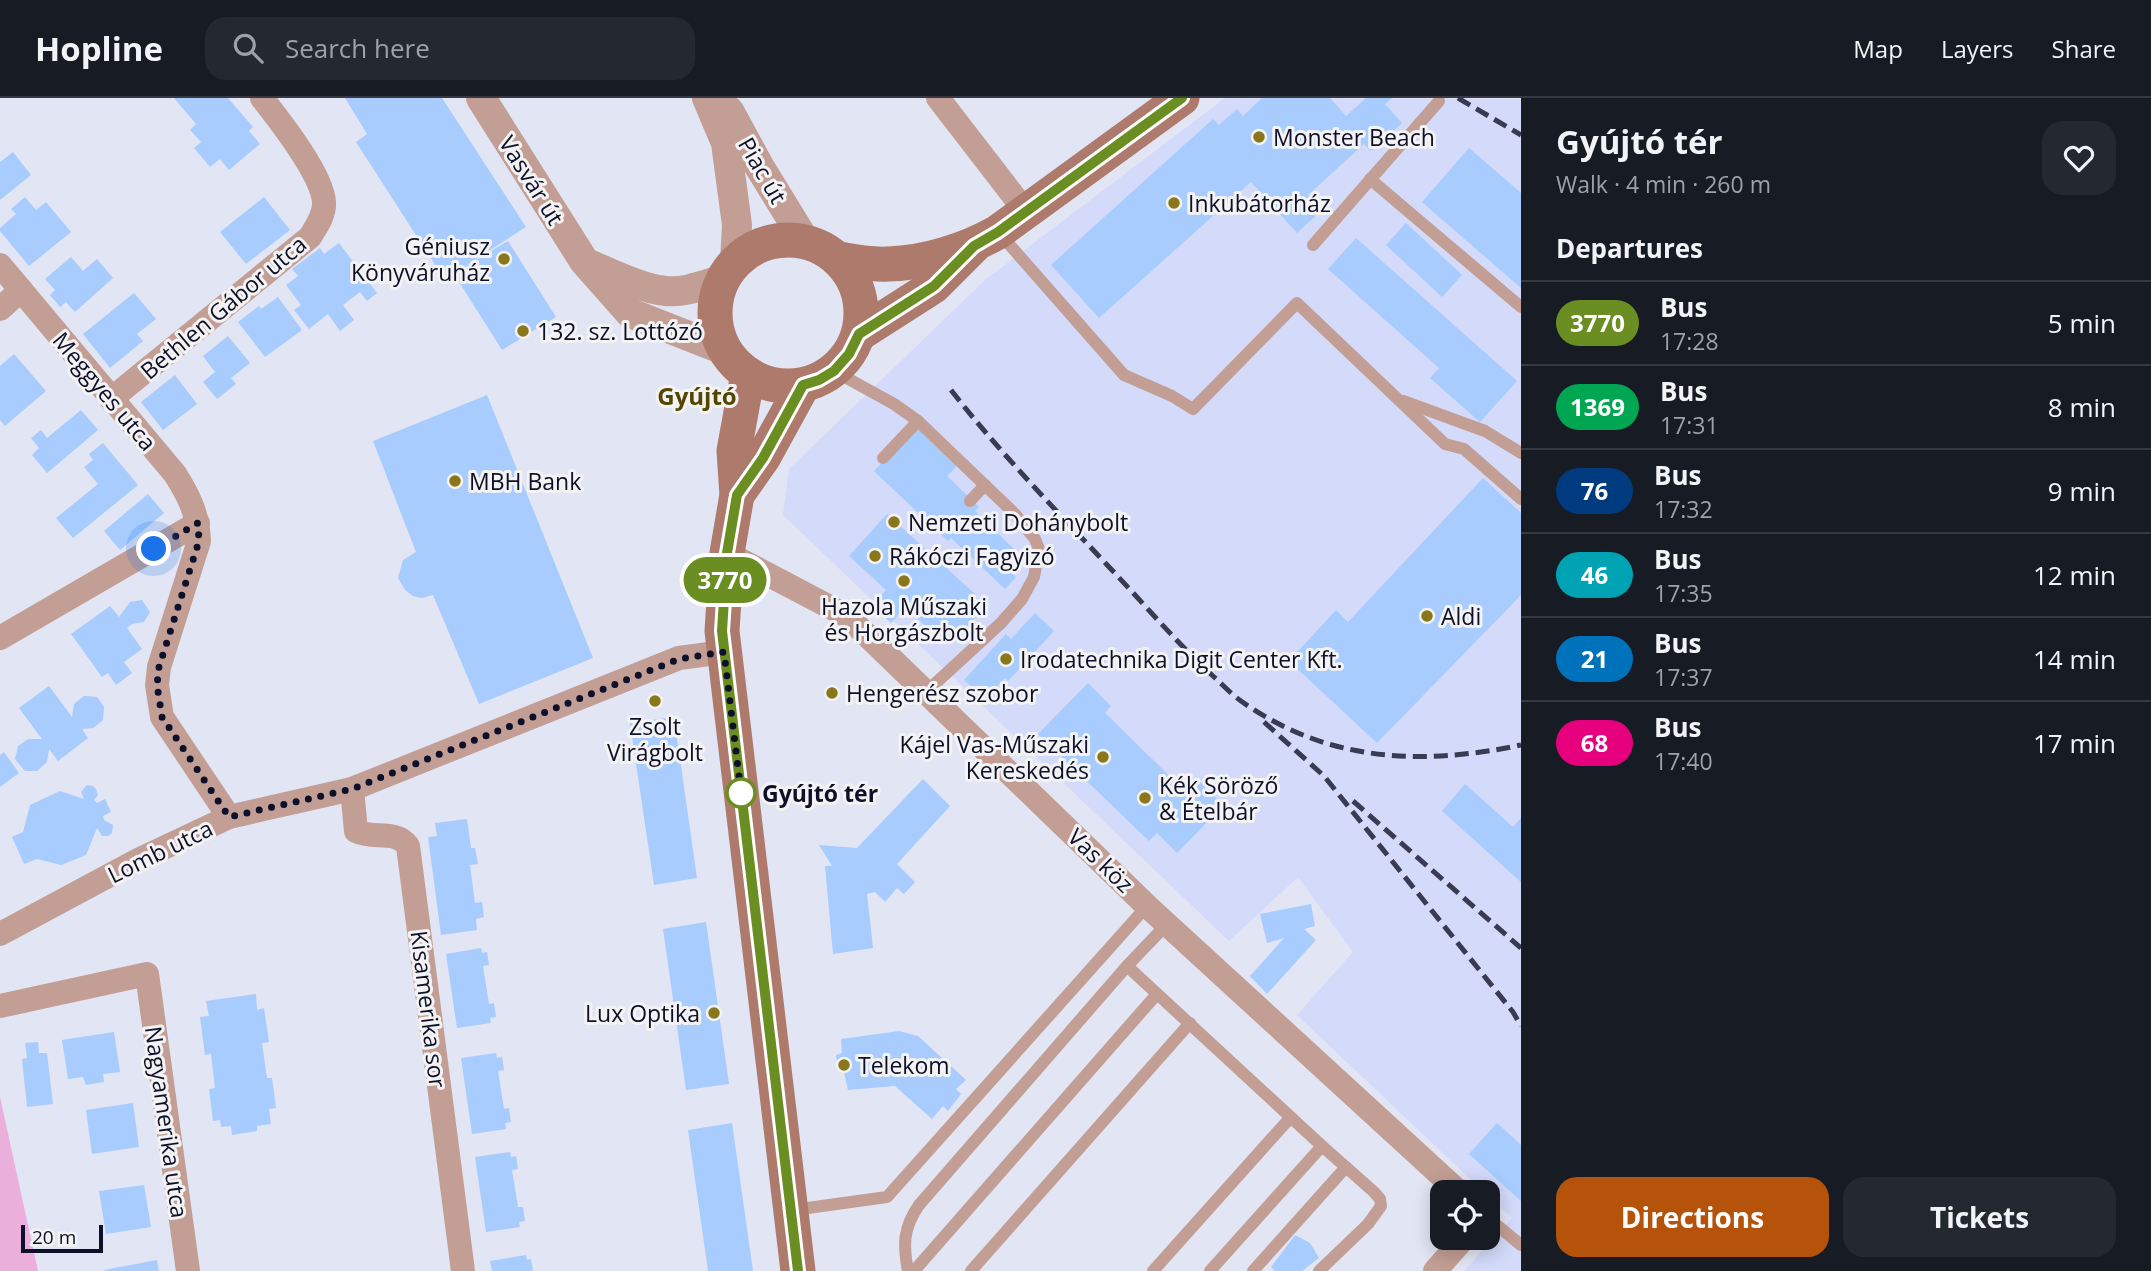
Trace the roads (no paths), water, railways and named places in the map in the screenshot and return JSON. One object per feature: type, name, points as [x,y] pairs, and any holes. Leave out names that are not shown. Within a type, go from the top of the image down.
[{"type":"main road","points":[[859,334],[934,286],[999,230],[1182,98]]},
{"type":"main road","points":[[839,260],[889,264],[933,257],[999,230]]},
{"type":"main road","points":[[775,240],[805,241],[824,248],[839,260],[857,286],[862,318],[859,334],[849,354],[834,371],[819,380],[783,387],[765,383],[736,362],[717,333],[714,315],[716,298],[728,271],[760,244],[775,240]]},
{"type":"main road","points":[[736,362],[734,451],[737,495],[727,553],[722,631],[798,1271]]},
{"type":"main road","points":[[737,495],[763,458],[803,385]]},
{"type":"street","name":"Bethlen Gábor utca","points":[[111,399],[310,237],[320,220],[324,204],[321,188],[290,135],[262,98]]},
{"type":"street","name":"Vasvár út","points":[[481,98],[584,261],[630,313],[736,362]]},
{"type":"street","points":[[584,261],[617,276],[666,291],[693,288],[728,271],[737,225],[726,143],[706,98]]},
{"type":"street","name":"Piac út","points":[[722,98],[759,166],[805,241]]},
{"type":"street","points":[[938,98],[999,230]]},
{"type":"street","name":"Meggyes utca","points":[[0,265],[175,474],[190,498],[198,523],[199,541],[159,667],[158,703],[162,717],[229,817]]},
{"type":"street","points":[[0,309],[21,290]]},
{"type":"street","points":[[0,638],[198,523]]},
{"type":"street","name":"Vas köz","points":[[727,553],[847,616],[1167,924],[1446,1180]]},
{"type":"street","name":"Lomb utca","points":[[0,934],[138,860],[229,817],[352,789],[679,659],[724,652]]},
{"type":"street","name":"Kisamerika sor","points":[[352,789],[356,831],[364,835],[396,836],[403,839],[408,846],[463,1271]]},
{"type":"street","name":"Nagyamerika utca","points":[[0,1006],[147,974],[188,1271]]},
{"type":"street","points":[[1434,1271],[1453,1250]]},
{"type":"lane","points":[[1312,245],[1439,101]]},
{"type":"lane","points":[[1370,179],[1521,307]]},
{"type":"lane","points":[[999,230],[1124,375],[1172,396],[1193,409],[1297,303],[1445,444],[1464,449],[1521,499]]},
{"type":"lane","points":[[834,371],[894,404],[918,421],[1015,514],[1035,539],[1039,549],[1039,561],[1034,577],[1022,599],[1001,623],[926,692]]},
{"type":"lane","points":[[1398,399],[1485,431],[1521,453]]},
{"type":"lane","points":[[883,458],[918,421]]},
{"type":"lane","points":[[970,501],[985,485]]},
{"type":"lane","points":[[790,1210],[887,1197],[1147,905]]},
{"type":"lane","points":[[908,1271],[904,1238],[908,1223],[919,1205],[1167,924]]},
{"type":"lane","points":[[1128,966],[1290,1118],[1376,1194],[1381,1202],[1380,1209],[1361,1232],[1319,1271]]},
{"type":"lane","points":[[914,1271],[1157,994]]},
{"type":"lane","points":[[971,1271],[1190,1023]]},
{"type":"lane","points":[[1153,1271],[1290,1118]]},
{"type":"lane","points":[[1210,1271],[1322,1146]]},
{"type":"lane","points":[[1254,1271],[1346,1167]]},
{"type":"lane","points":[[1500,1228],[1521,1245]]},
{"type":"railway","points":[[1458,98],[1521,135]]},
{"type":"railway","points":[[951,390],[1009,459],[1161,623],[1241,701],[1307,737],[1376,754],[1447,756],[1521,745]]},
{"type":"railway","points":[[1264,722],[1324,776],[1513,1012],[1521,1026]]},
{"type":"railway","points":[[1353,801],[1521,948]]},
{"type":"place","name":"Monster Beach","points":[[1259,137]]},
{"type":"place","name":"Inkubátorház","points":[[1174,203]]},
{"type":"place","name":"Géniusz Könyváruház","points":[[504,259]]},
{"type":"place","name":"132. sz. Lottózó","points":[[523,331]]},
{"type":"place","name":"MBH Bank","points":[[455,481]]},
{"type":"place","name":"Nemzeti Dohánybolt","points":[[894,522]]},
{"type":"place","name":"Rákóczi Fagyizó","points":[[875,556]]},
{"type":"place","name":"Hazola Műszaki és Horgászbolt","points":[[904,581]]},
{"type":"place","name":"Aldi","points":[[1427,616]]},
{"type":"place","name":"Irodatechnika Digit Center Kft.","points":[[1006,659]]},
{"type":"place","name":"Hengerész szobor","points":[[832,693]]},
{"type":"place","name":"Zsolt Virágbolt","points":[[655,701]]},
{"type":"place","name":"Kájel Vas-Műszaki Kereskedés","points":[[1103,757]]},
{"type":"place","name":"Gyújtó tér","points":[[741,793]]},
{"type":"place","name":"Kék Söröző & Ételbár","points":[[1145,798]]},
{"type":"place","name":"Lux Optika","points":[[714,1013]]},
{"type":"place","name":"Telekom","points":[[844,1065]]},
{"type":"district","name":"Gyújtó","points":[[697,395]]}]
